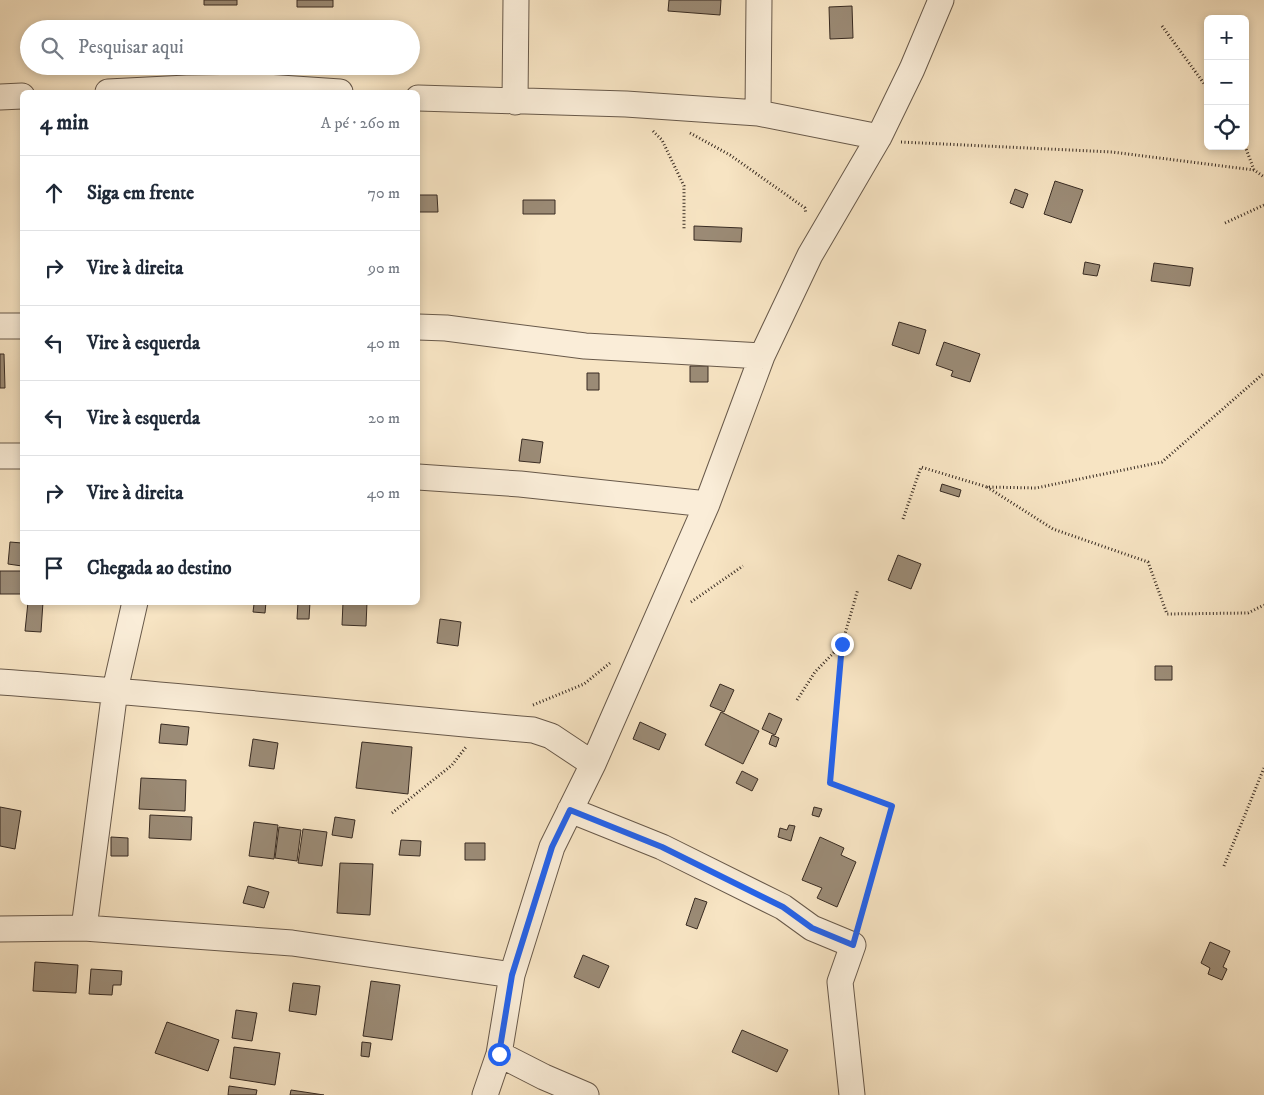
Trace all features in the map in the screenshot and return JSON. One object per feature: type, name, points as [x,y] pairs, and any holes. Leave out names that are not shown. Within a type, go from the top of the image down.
[{"type":"street","points":[[515,102],[516,0]]},
{"type":"street","points":[[758,113],[759,0]]},
{"type":"street","points":[[485,1095],[499,1054],[512,975],[552,847],[593,764],[708,504],[762,356],[810,255],[879,137],[912,69],[941,0]]},
{"type":"street","points":[[148,90],[187,88],[298,90]]},
{"type":"street","points":[[0,97],[20,96]]},
{"type":"street","points":[[420,98],[626,104],[758,113],[879,137]]},
{"type":"street","points":[[0,326],[20,326]]},
{"type":"street","points":[[420,327],[446,328],[585,346],[762,356]]},
{"type":"street","points":[[0,456],[20,456]]},
{"type":"street","points":[[420,477],[520,484],[708,504]]},
{"type":"street","points":[[84,928],[116,690],[134,605]]},
{"type":"street","points":[[0,682],[116,690],[533,730],[551,736],[593,764]]},
{"type":"street","points":[[570,810],[662,847],[783,907],[812,928],[853,945],[840,982],[852,1095]]},
{"type":"street","points":[[0,929],[84,928],[292,943],[512,975]]},
{"type":"street","points":[[499,1054],[544,1077],[586,1095]]},
{"type":"path","points":[[1162,26],[1204,84]]},
{"type":"path","points":[[626,104],[662,140],[684,186],[684,230]]},
{"type":"path","points":[[688,132],[730,155],[805,208],[806,217]]},
{"type":"path","points":[[879,137],[910,144],[1112,152],[1254,170],[1264,177]]},
{"type":"path","points":[[1246,150],[1254,170]]},
{"type":"path","points":[[1226,223],[1264,205]]},
{"type":"path","points":[[987,487],[1036,488],[1162,462],[1264,373]]},
{"type":"path","points":[[903,519],[921,467],[987,487],[1053,529],[1148,562],[1167,614],[1248,613],[1264,605]]},
{"type":"path","points":[[690,603],[743,566]]},
{"type":"path","points":[[853,945],[892,806],[830,783],[842,644],[858,589]]},
{"type":"path","points":[[797,700],[814,672],[842,644]]},
{"type":"path","points":[[529,706],[584,684],[614,660]]},
{"type":"path","points":[[392,813],[452,765],[484,726]]},
{"type":"path","points":[[1224,866],[1264,768]]},
{"type":"building","points":[[204,0],[237,0],[237,5],[204,5]]},
{"type":"building","points":[[297,0],[333,0],[333,7],[297,7]]},
{"type":"building","points":[[669,0],[721,0],[720,15],[668,11]]},
{"type":"building","points":[[852,6],[853,38],[830,39],[829,7]]},
{"type":"building","points":[[1055,181],[1083,190],[1071,223],[1044,214]]},
{"type":"building","points":[[1015,189],[1028,194],[1023,208],[1010,203]]},
{"type":"building","points":[[420,195],[437,195],[438,212],[420,212]]},
{"type":"building","points":[[523,200],[555,200],[555,214],[523,214]]},
{"type":"building","points":[[694,226],[742,228],[741,242],[694,240]]},
{"type":"building","points":[[1085,262],[1100,265],[1097,276],[1083,274]]},
{"type":"building","points":[[1154,263],[1193,268],[1190,286],[1151,281]]},
{"type":"building","points":[[899,322],[926,330],[919,354],[892,345]]},
{"type":"building","points":[[944,342],[980,354],[970,382],[951,376],[953,371],[936,365]]},
{"type":"building","points":[[0,354],[4,354],[5,388],[0,388]]},
{"type":"building","points":[[690,366],[708,366],[708,382],[690,382]]},
{"type":"building","points":[[587,373],[599,373],[599,390],[587,390]]},
{"type":"building","points":[[522,439],[543,442],[540,463],[519,461]]},
{"type":"building","points":[[942,484],[961,490],[959,497],[940,491]]},
{"type":"building","points":[[10,542],[20,543],[20,566],[8,564]]},
{"type":"building","points":[[898,555],[921,564],[911,589],[888,580]]},
{"type":"building","points":[[0,571],[20,571],[20,594],[0,594]]},
{"type":"building","points":[[28,605],[43,605],[41,632],[25,631]]},
{"type":"building","points":[[254,605],[266,605],[265,613],[253,612]]},
{"type":"building","points":[[298,605],[310,605],[309,619],[297,619]]},
{"type":"building","points":[[343,605],[367,605],[366,626],[342,625]]},
{"type":"building","points":[[440,619],[461,622],[458,646],[437,643]]},
{"type":"building","points":[[1155,666],[1172,666],[1172,680],[1155,680]]},
{"type":"building","points":[[720,684],[734,690],[724,712],[710,706]]},
{"type":"building","points":[[721,712],[759,731],[743,764],[705,745]]},
{"type":"building","points":[[769,713],[782,719],[775,735],[762,729]]},
{"type":"building","points":[[640,722],[666,734],[659,750],[633,739]]},
{"type":"building","points":[[161,724],[189,727],[187,745],[159,743]]},
{"type":"building","points":[[772,735],[779,738],[776,747],[769,744]]},
{"type":"building","points":[[253,739],[278,743],[274,769],[249,766]]},
{"type":"building","points":[[362,742],[412,747],[408,794],[356,788]]},
{"type":"building","points":[[742,771],[758,779],[752,791],[736,783]]},
{"type":"building","points":[[141,778],[186,780],[185,811],[139,809]]},
{"type":"building","points":[[0,807],[21,811],[15,849],[0,846]]},
{"type":"building","points":[[814,807],[822,809],[819,817],[812,815]]},
{"type":"building","points":[[150,815],[192,817],[191,840],[149,838]]},
{"type":"building","points":[[335,817],[355,820],[352,838],[332,835]]},
{"type":"building","points":[[254,822],[278,825],[274,859],[249,856]]},
{"type":"building","points":[[789,825],[795,826],[791,841],[778,837],[780,828],[787,830]]},
{"type":"building","points":[[279,827],[301,830],[297,861],[275,858]]},
{"type":"building","points":[[303,829],[327,832],[322,866],[298,863]]},
{"type":"building","points":[[111,837],[128,838],[128,856],[111,856]]},
{"type":"building","points":[[820,837],[844,848],[841,855],[856,862],[837,907],[817,898],[822,888],[802,880]]},
{"type":"building","points":[[401,840],[421,841],[420,856],[399,855]]},
{"type":"building","points":[[465,843],[485,843],[485,860],[465,860]]},
{"type":"building","points":[[340,863],[373,864],[370,915],[337,913]]},
{"type":"building","points":[[248,886],[269,892],[264,908],[243,903]]},
{"type":"building","points":[[695,898],[707,902],[697,929],[686,925]]},
{"type":"building","points":[[1210,942],[1230,951],[1223,967],[1227,969],[1222,980],[1208,974],[1210,968],[1201,963]]},
{"type":"building","points":[[583,955],[609,966],[599,988],[574,977]]},
{"type":"building","points":[[35,962],[78,965],[76,993],[33,991]]},
{"type":"building","points":[[91,969],[122,971],[121,985],[113,985],[112,995],[89,994]]},
{"type":"building","points":[[371,981],[400,985],[392,1040],[363,1036]]},
{"type":"building","points":[[293,983],[320,986],[316,1015],[289,1011]]},
{"type":"building","points":[[236,1010],[257,1013],[252,1041],[232,1038]]},
{"type":"building","points":[[167,1022],[219,1040],[208,1071],[155,1053]]},
{"type":"building","points":[[742,1030],[788,1050],[777,1072],[732,1052]]},
{"type":"building","points":[[362,1042],[371,1043],[369,1057],[361,1056]]},
{"type":"building","points":[[234,1047],[280,1053],[275,1085],[230,1078]]},
{"type":"building","points":[[229,1086],[257,1090],[256,1095],[228,1095]]},
{"type":"building","points":[[291,1090],[324,1095],[290,1095]]},
{"type":"route","points":[[499,1054],[512,975],[552,847],[570,810],[662,847],[783,907],[812,928],[853,945],[892,806],[830,783],[834,761],[842,644]]}]
